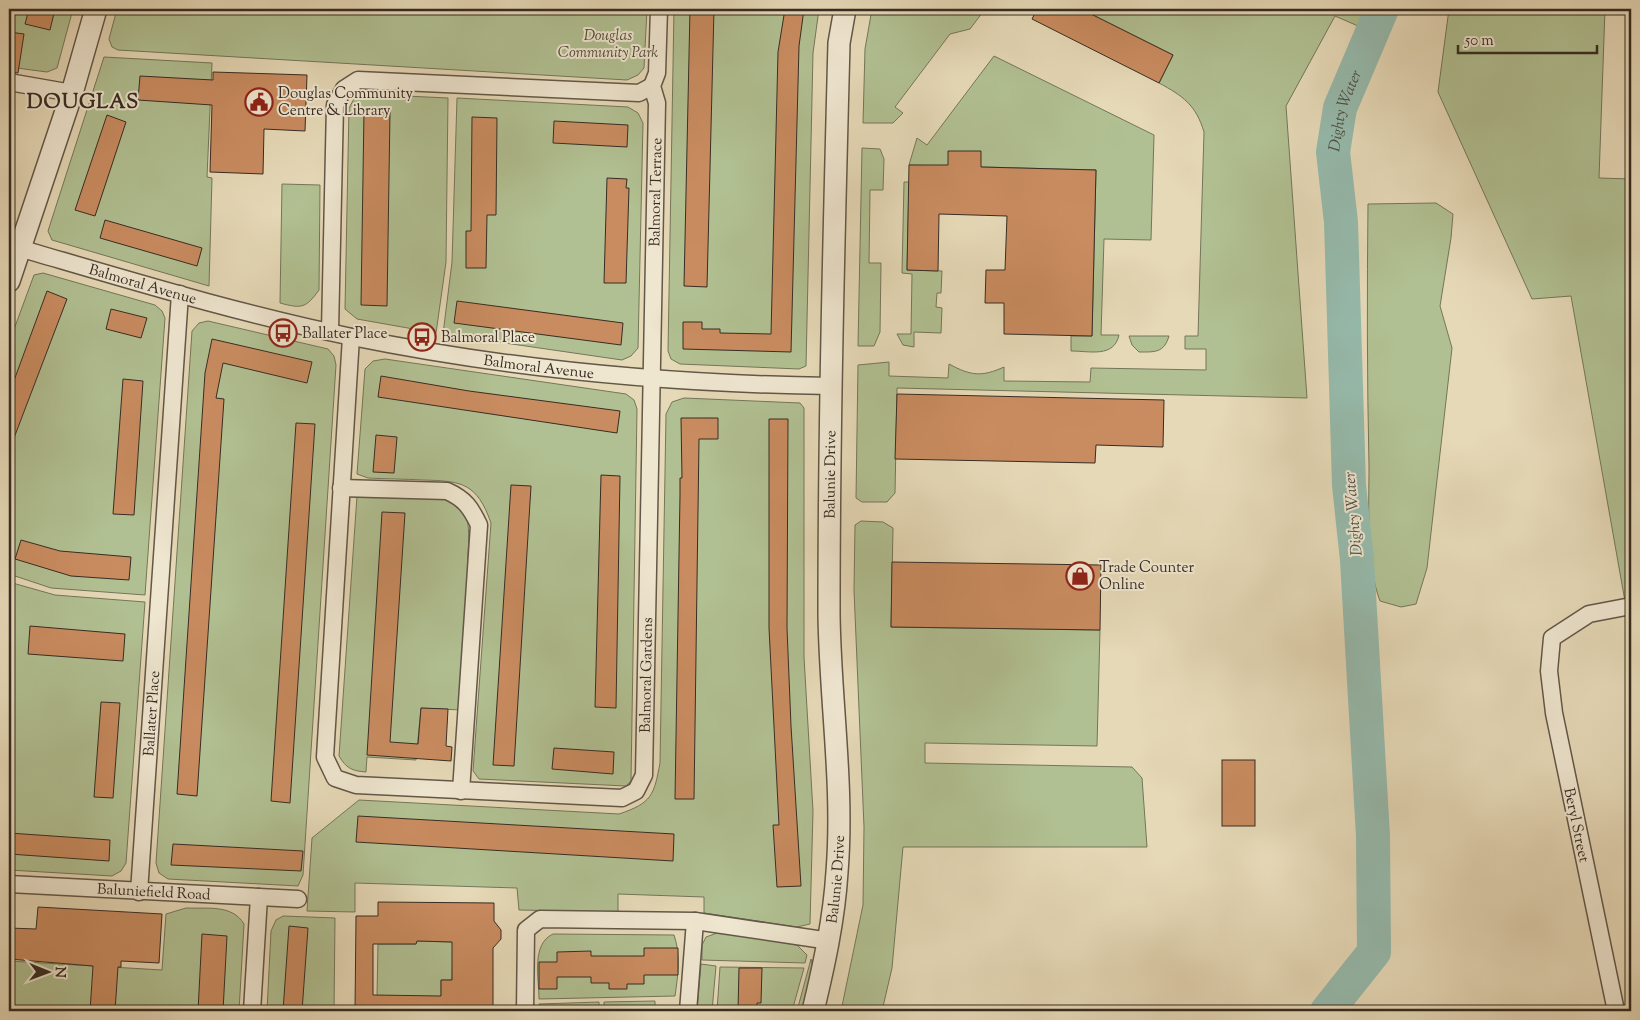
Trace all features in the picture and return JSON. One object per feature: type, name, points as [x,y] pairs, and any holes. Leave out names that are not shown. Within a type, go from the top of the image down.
[{"type":"street","points":[[9,281],[72,93],[96,9]]},
{"type":"street","name":"Balmoral Terrace","points":[[653,379],[657,104],[652,86],[657,73],[660,9]]},
{"type":"street","name":"Balunie Drive","points":[[813,1011],[830,941],[838,870],[838,805],[830,647],[831,386],[839,52],[845,9]]},
{"type":"street","points":[[330,331],[335,105],[344,89],[358,80],[639,93],[652,86]]},
{"type":"street","points":[[9,82],[72,93]]},
{"type":"street","name":"Balmoral Avenue","points":[[19,248],[180,294],[351,337],[537,366],[653,379],[831,386]]},
{"type":"street","name":"Ballater Place","points":[[138,892],[180,294]]},
{"type":"street","name":"Balmoral Gardens","points":[[351,337],[325,757],[335,778],[356,785],[622,798],[636,791],[644,775],[653,379]]},
{"type":"street","points":[[341,488],[448,491],[462,498],[472,510],[479,525],[461,791]]},
{"type":"street","name":"Beryl Street","points":[[1616,1011],[1554,713],[1549,671],[1552,638],[1588,614],[1631,606]]},
{"type":"street","name":"Baluniefield Road","points":[[9,884],[298,899]]},
{"type":"street","points":[[252,1011],[259,897]]},
{"type":"street","name":"Balunie Drive","points":[[525,1011],[526,930],[540,919],[694,921],[830,941]]},
{"type":"street","points":[[688,1011],[694,921]]},
{"type":"green space","points":[[9,9],[73,9],[57,68],[47,72],[9,67]]},
{"type":"green space","name":"Douglas Community Park","points":[[117,9],[647,9],[644,68],[638,75],[627,80],[118,50],[112,47],[109,39]]},
{"type":"green space","points":[[674,9],[819,9],[813,53],[806,366],[799,369],[680,364],[671,359],[668,351]]},
{"type":"green space","points":[[872,9],[985,9],[970,29],[950,34],[895,107],[903,113],[893,123],[863,123],[865,49]]},
{"type":"green space","points":[[1094,9],[1382,9],[1372,32],[1335,16],[1286,106],[1307,398],[897,388],[895,493],[887,502],[862,502],[856,498],[858,365],[889,362],[889,376],[948,378],[949,364],[976,374],[983,374],[1004,367],[1004,381],[1090,382],[1091,368],[1206,370],[1206,349],[1185,349],[1185,336],[1198,336],[1204,132],[1193,108],[1182,97],[1159,83],[1173,55],[1091,14]]},
{"type":"green space","points":[[1449,9],[1605,9],[1599,178],[1631,179],[1631,606],[1626,607],[1571,296],[1532,299],[1438,92]]},
{"type":"green space","points":[[994,56],[1154,135],[1151,240],[1104,239],[1101,335],[1119,335],[1112,347],[1107,350],[1100,352],[1071,351],[1071,336],[1092,336],[1096,170],[909,165],[917,138],[927,145]]},
{"type":"green space","points":[[104,57],[212,63],[207,177],[212,178],[209,286],[52,240],[48,231]]},
{"type":"green space","points":[[363,94],[448,98],[446,262],[436,333],[357,319],[345,309],[349,108],[354,99]]},
{"type":"green space","points":[[457,98],[628,107],[638,113],[643,123],[638,348],[631,356],[622,360],[443,334],[452,262]]},
{"type":"green space","points":[[862,148],[880,149],[884,159],[883,190],[870,190],[869,263],[881,263],[880,332],[874,346],[858,346]]},
{"type":"green space","points":[[904,182],[909,182],[907,270],[942,271],[941,293],[937,293],[936,307],[942,308],[941,333],[914,332],[914,347],[903,345],[897,334],[911,334],[912,274],[902,273]]},
{"type":"green space","points":[[282,184],[320,185],[319,290],[303,306],[280,303]]},
{"type":"green space","points":[[1436,203],[1453,214],[1440,306],[1452,348],[1427,568],[1416,604],[1401,607],[1380,601],[1372,570],[1370,553],[1367,302],[1368,204]]},
{"type":"green space","points":[[43,273],[155,305],[162,311],[165,318],[145,595],[51,588],[9,574],[9,343],[34,275]]},
{"type":"green space","points":[[208,321],[328,349],[334,356],[336,365],[303,875],[298,886],[168,879],[159,873],[156,863],[192,331],[199,323]]},
{"type":"green space","points":[[1129,336],[1169,336],[1162,349],[1139,352],[1132,345]]},
{"type":"green space","points":[[385,359],[626,394],[634,400],[637,409],[631,781],[626,786],[479,779],[473,771],[491,523],[486,510],[474,492],[458,483],[437,480],[368,478],[357,474],[365,369],[373,361]]},
{"type":"green space","points":[[684,398],[800,403],[804,408],[804,657],[813,811],[810,924],[797,927],[704,913],[704,897],[618,894],[618,912],[519,910],[517,888],[355,883],[355,912],[307,911],[312,838],[359,800],[619,814],[638,806],[650,796],[656,783],[660,763],[666,414],[672,402]]},
{"type":"green space","points":[[357,496],[449,499],[462,508],[466,515],[469,533],[469,585],[461,710],[421,708],[416,760],[367,757],[366,772],[350,768],[339,756]]},
{"type":"green space","points":[[861,521],[883,522],[893,528],[891,627],[1100,630],[1097,746],[925,743],[925,763],[1132,767],[1142,778],[1147,847],[903,847],[892,968],[882,1011],[841,1011],[863,905],[864,827],[854,590],[855,525]]},
{"type":"green space","points":[[9,582],[55,595],[145,602],[126,863],[121,871],[112,876],[9,870]]},
{"type":"green space","points":[[186,908],[226,910],[233,913],[244,924],[239,1011],[9,1011],[9,961],[162,970],[166,914]]},
{"type":"green space","points":[[283,916],[335,918],[334,1011],[267,1011],[271,931],[276,920]]},
{"type":"green space","points":[[720,932],[797,945],[807,955],[805,963],[702,960],[702,945],[706,937]]},
{"type":"green space","points":[[553,934],[674,935],[678,958],[675,996],[539,999],[539,953],[546,939]]},
{"type":"green space","points":[[417,941],[453,942],[452,980],[441,980],[441,1000],[377,996],[378,944],[416,944]]},
{"type":"green space","points":[[811,959],[814,973],[804,1011],[797,1011]]},
{"type":"green space","points":[[701,964],[716,966],[712,1011],[697,1011]]},
{"type":"green space","points":[[720,967],[804,968],[792,1011],[717,1011]]},
{"type":"green space","points":[[655,1001],[655,1011],[604,1011],[604,1002]]},
{"type":"green space","points":[[599,1002],[599,1011],[539,1011],[539,1004]]},
{"type":"building","points":[[29,9],[55,9],[50,30],[25,24]]},
{"type":"building","points":[[690,9],[714,9],[707,287],[684,286]]},
{"type":"building","points":[[785,9],[804,9],[799,46],[791,352],[683,349],[683,322],[702,322],[702,329],[720,329],[720,333],[771,334],[778,52]]},
{"type":"building","points":[[1037,9],[1094,9],[1091,14],[1173,55],[1159,83],[1032,19]]},
{"type":"building","points":[[9,32],[24,34],[18,73],[9,72]]},
{"type":"building","name":"Douglas Community Centre & Library","points":[[213,72],[307,75],[305,131],[264,129],[263,174],[210,172],[212,105],[138,100],[140,76],[213,80]]},
{"type":"building","points":[[364,111],[390,112],[387,306],[361,305]]},
{"type":"building","points":[[107,115],[126,122],[95,216],[75,210]]},
{"type":"building","points":[[472,117],[497,118],[496,215],[487,215],[486,268],[466,268],[466,231],[471,231]]},
{"type":"building","points":[[554,121],[628,125],[627,147],[553,143]]},
{"type":"building","points":[[948,151],[981,151],[981,167],[1096,170],[1092,336],[1004,334],[1004,303],[985,303],[986,270],[1005,270],[1007,216],[939,214],[938,271],[907,270],[909,165],[948,165]]},
{"type":"building","points":[[607,178],[627,179],[626,188],[629,188],[626,283],[604,283]]},
{"type":"building","points":[[105,220],[202,248],[197,266],[100,238]]},
{"type":"building","points":[[47,291],[67,299],[9,451],[9,394]]},
{"type":"building","points":[[457,301],[623,323],[621,345],[454,323]]},
{"type":"building","points":[[111,309],[147,318],[141,338],[106,329]]},
{"type":"building","points":[[212,339],[312,362],[307,383],[223,363],[216,398],[224,399],[197,796],[177,794],[205,373]]},
{"type":"building","points":[[381,376],[469,391],[620,411],[617,433],[378,397]]},
{"type":"building","points":[[123,379],[143,381],[134,515],[113,514]]},
{"type":"building","points":[[897,394],[1164,400],[1163,447],[1096,445],[1095,463],[895,459]]},
{"type":"building","points":[[681,418],[718,418],[718,439],[699,439],[694,799],[675,799],[680,478],[682,478]]},
{"type":"building","points":[[769,419],[788,419],[787,628],[801,886],[777,887],[773,825],[779,825],[769,628]]},
{"type":"building","points":[[296,423],[315,424],[290,803],[271,801]]},
{"type":"building","points":[[376,435],[397,437],[394,473],[373,472]]},
{"type":"building","points":[[601,475],[620,476],[616,708],[595,707]]},
{"type":"building","points":[[511,485],[531,486],[514,766],[493,765]]},
{"type":"building","points":[[382,512],[405,513],[390,742],[418,744],[421,708],[448,709],[446,746],[452,747],[451,761],[367,755]]},
{"type":"building","points":[[21,540],[60,551],[131,557],[129,580],[71,576],[15,559]]},
{"type":"building","points":[[892,562],[1101,565],[1100,630],[891,627]]},
{"type":"building","points":[[30,626],[125,634],[123,661],[28,654]]},
{"type":"building","points":[[101,702],[120,703],[113,798],[94,797]]},
{"type":"building","points":[[554,748],[614,752],[613,774],[552,769]]},
{"type":"building","points":[[1222,760],[1255,760],[1255,826],[1222,826]]},
{"type":"building","points":[[358,816],[674,834],[673,861],[356,842]]},
{"type":"building","points":[[9,833],[110,840],[109,861],[9,854]]},
{"type":"building","points":[[173,844],[303,851],[301,871],[171,865]]},
{"type":"building","points":[[378,902],[494,903],[494,921],[501,930],[501,939],[493,948],[493,1011],[355,1011],[356,916],[378,916]],"holes":[[[417,941],[452,942],[452,980],[441,980],[441,996],[373,995],[373,944],[416,944]]]},
{"type":"building","points":[[38,907],[162,914],[159,963],[121,961],[121,967],[118,967],[115,1011],[90,1011],[93,966],[9,959],[9,928],[36,929]]},
{"type":"building","points":[[289,926],[308,928],[302,1011],[283,1011]]},
{"type":"building","points":[[202,934],[227,936],[223,1011],[198,1011]]},
{"type":"building","points":[[644,948],[678,948],[678,975],[644,975],[644,984],[627,984],[627,989],[609,989],[609,983],[591,983],[591,977],[557,977],[557,989],[539,989],[539,962],[557,962],[557,952],[591,951],[591,956],[644,956]]},
{"type":"building","points":[[739,968],[762,968],[761,1003],[757,1003],[757,1011],[738,1011]]},
{"type":"waterway","name":"Dighty Water","points":[[1327,1011],[1374,952],[1373,836],[1357,560],[1349,485],[1341,222],[1333,152],[1340,108],[1382,9]]},
{"type":"place","name":"Douglas Community Centre & Library","points":[[259,102]]},
{"type":"place","name":"Ballater Place","points":[[283,333]]},
{"type":"place","name":"Balmoral Place","points":[[422,337]]},
{"type":"place","name":"Trade Counter Online","points":[[1080,576]]},
{"type":"district","name":"DOUGLAS","points":[[83,101]]}]
